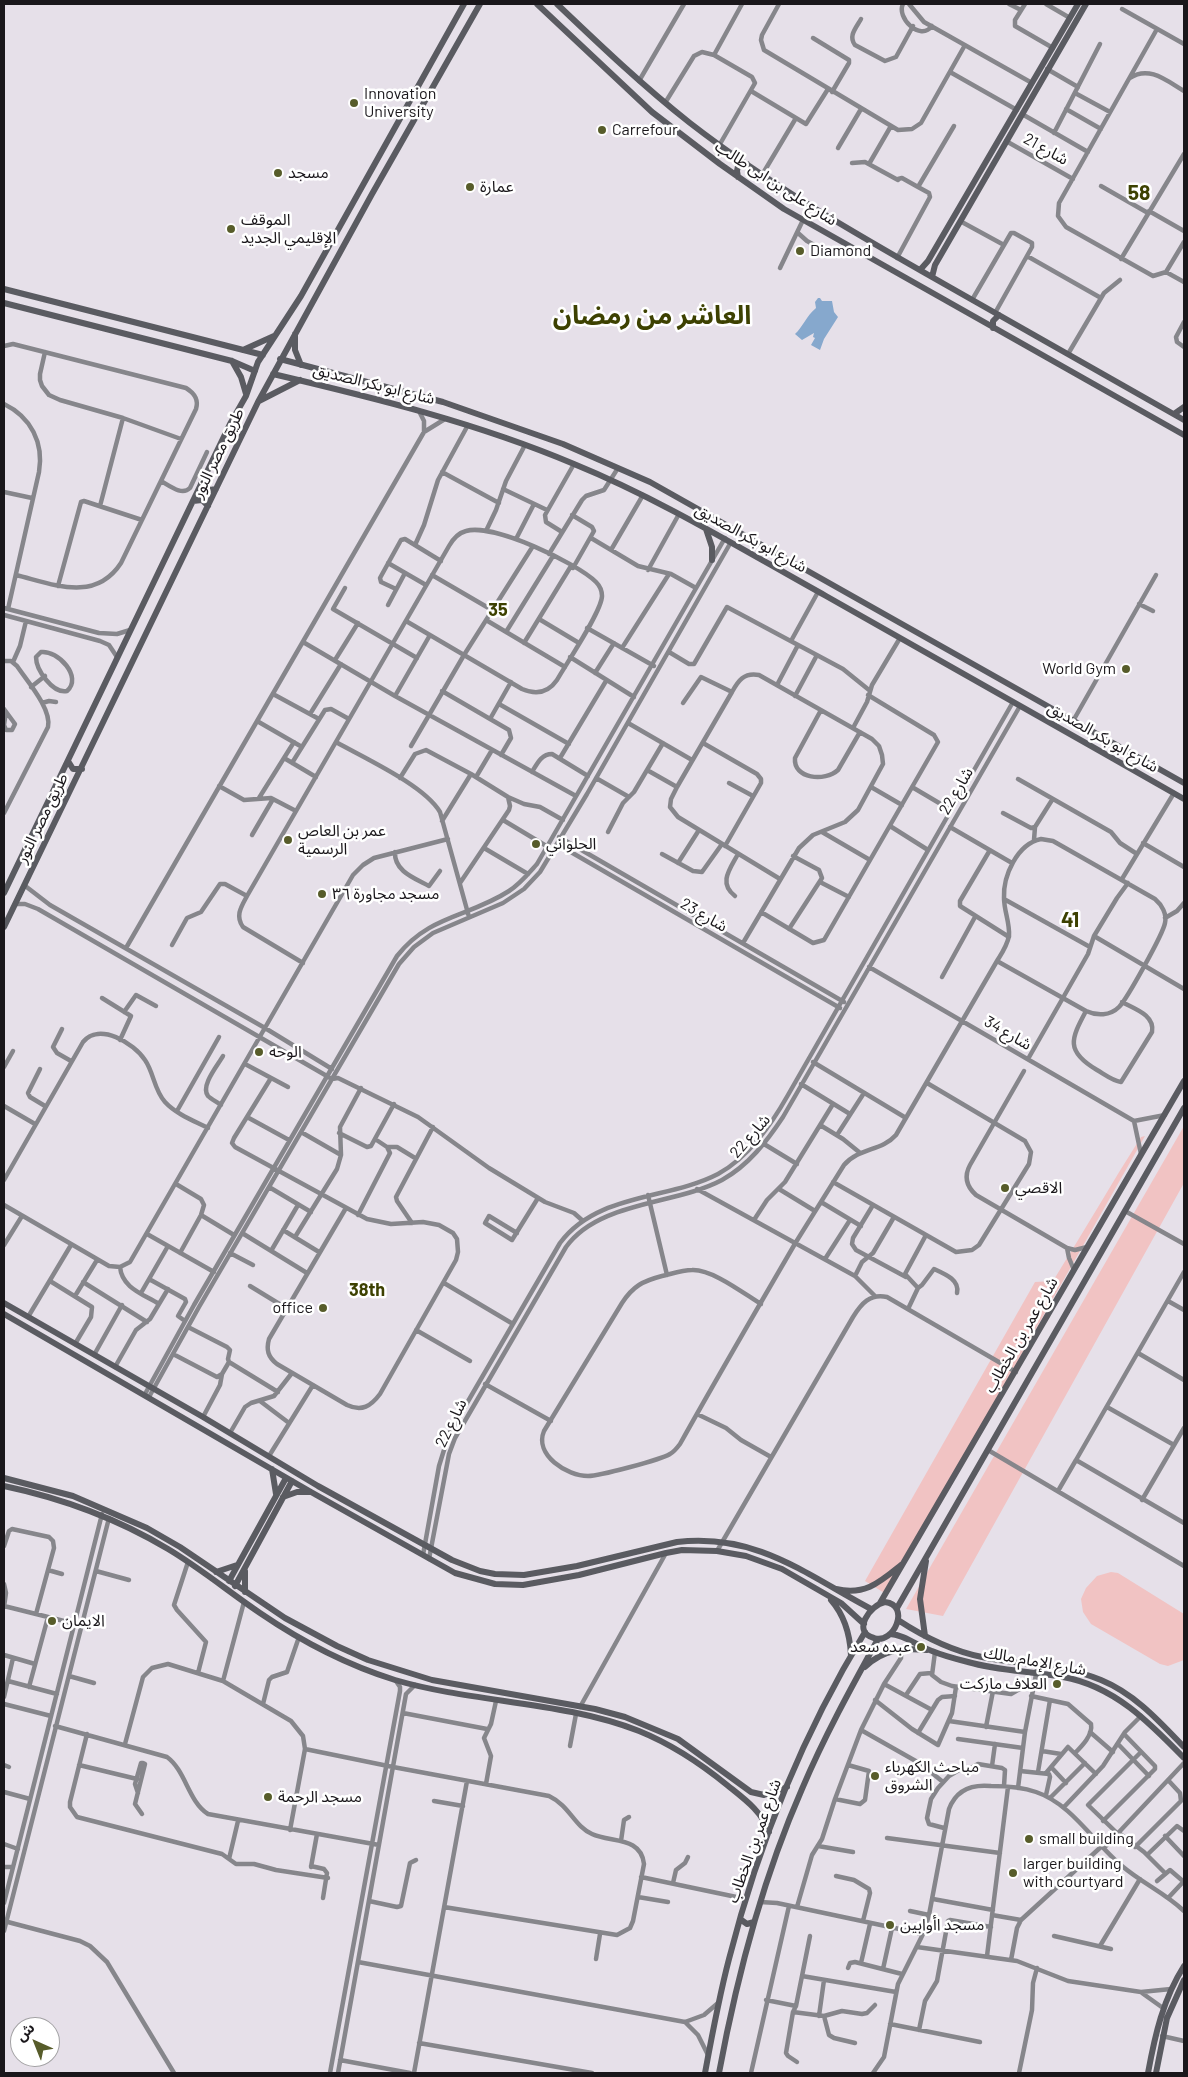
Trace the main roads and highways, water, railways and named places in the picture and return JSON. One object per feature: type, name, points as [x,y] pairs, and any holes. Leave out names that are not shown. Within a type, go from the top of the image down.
[{"type":"water","points":[[818,298],[822,301],[832,301],[834,312],[838,317],[824,339],[820,350],[811,345],[815,338],[813,337],[814,333],[802,340],[795,334],[816,308],[815,302]]},
{"type":"place","name":"Innovation University","points":[[354,103]]},
{"type":"place","name":"Carrefour","points":[[602,130]]},
{"type":"place","name":"مسجد","points":[[278,173]]},
{"type":"place","name":"عمارة","points":[[470,187]]},
{"type":"place","name":"الموقف الإقليمي الجديد","points":[[231,229]]},
{"type":"place","name":"Diamond","points":[[800,251]]},
{"type":"place","name":"World Gym","points":[[1126,669]]},
{"type":"place","name":"عمر بن العاص الرسمية","points":[[288,840]]},
{"type":"place","name":"الحلواني","points":[[536,844]]},
{"type":"place","name":"مسجد مجاورة ٣٦","points":[[322,894]]},
{"type":"place","name":"الوحه","points":[[259,1052]]},
{"type":"place","name":"الاقصي","points":[[1005,1188]]},
{"type":"place","name":"office","points":[[323,1308]]},
{"type":"place","name":"الايمان","points":[[52,1621]]},
{"type":"place","name":"عبده سعد","points":[[921,1647]]},
{"type":"place","name":"العلاف ماركت","points":[[1057,1684]]},
{"type":"place","name":"مباحث الكهرباء الشروق","points":[[875,1776]]},
{"type":"place","name":"مسجد الرحمة","points":[[268,1797]]},
{"type":"place","name":"small building","points":[[1029,1839]]},
{"type":"place","name":"larger building with courtyard","points":[[1013,1873]]},
{"type":"place","name":"مسجد اأوابين","points":[[890,1925]]},
{"type":"district","name":"58","points":[[1139,193]]},
{"type":"district","name":"العاشر من رمضان","points":[[652,315]]},
{"type":"district","name":"35","points":[[498,610]]},
{"type":"district","name":"41","points":[[1070,920]]},
{"type":"district","name":"38th","points":[[367,1290]]}]
